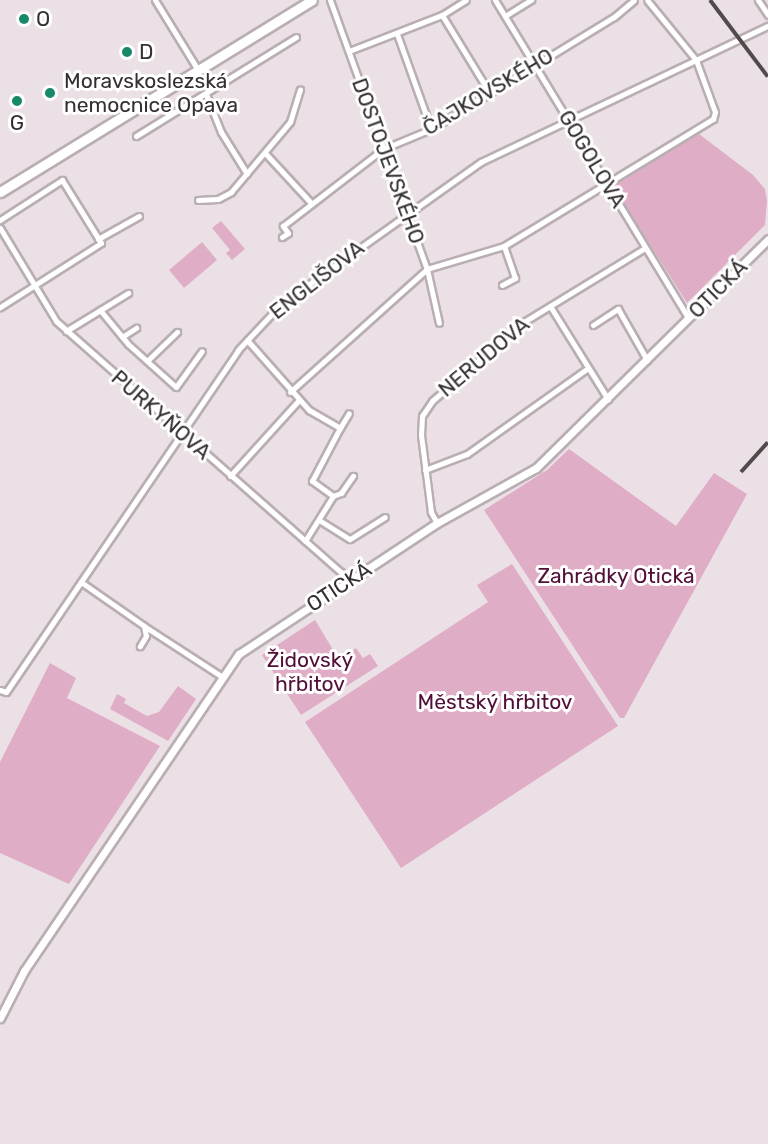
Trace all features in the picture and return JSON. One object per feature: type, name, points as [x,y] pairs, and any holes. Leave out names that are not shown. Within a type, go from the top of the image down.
[{"type":"main road","points":[[0,192],[312,0]]},
{"type":"street","points":[[155,0],[198,70]]},
{"type":"street","name":"DOSTOJEVSKÉHO","points":[[330,0],[427,269],[439,323]]},
{"type":"street","points":[[349,51],[442,15],[466,0]]},
{"type":"street","name":"GOGOLOVA","points":[[495,0],[688,318]]},
{"type":"street","points":[[505,16],[531,0]]},
{"type":"street","name":"ČAJKOVSKÉHO","points":[[282,237],[288,233],[283,226],[383,149],[431,129],[614,17],[634,0]]},
{"type":"street","points":[[290,392],[427,269],[504,246],[713,119],[715,112],[696,60],[646,0]]},
{"type":"street","points":[[758,0],[768,15]]},
{"type":"street","points":[[442,15],[489,92]]},
{"type":"street","name":"ENGLIŠOVA","points":[[3,691],[81,582],[247,340],[296,292],[481,162],[768,26]]},
{"type":"street","points":[[397,34],[431,129]]},
{"type":"street","points":[[136,136],[296,38]]},
{"type":"street","points":[[198,200],[224,198],[247,174],[290,122],[300,90]]},
{"type":"street","points":[[206,94],[221,132],[247,174]]},
{"type":"street","points":[[265,153],[312,204]]},
{"type":"street","points":[[0,220],[62,180],[100,243],[0,307]]},
{"type":"street","points":[[98,239],[139,216]]},
{"type":"street","name":"PURKYŇOVA","points":[[0,228],[35,286],[66,331],[305,541],[347,582]]},
{"type":"street","name":"OTICKÁ","points":[[0,1018],[24,971],[221,676],[245,649],[437,523],[536,468],[768,239]]},
{"type":"street","points":[[502,285],[515,278],[504,246]]},
{"type":"street","name":"NERUDOVA","points":[[437,523],[431,512],[425,470],[423,416],[432,401],[476,360],[550,306],[645,248]]},
{"type":"street","points":[[66,331],[128,293]]},
{"type":"street","points":[[550,306],[608,399]]},
{"type":"street","points":[[593,325],[618,309],[647,360]]},
{"type":"street","points":[[100,310],[122,337],[176,387],[202,351]]},
{"type":"street","points":[[122,337],[136,328]]},
{"type":"street","points":[[147,362],[177,332]]},
{"type":"street","points":[[247,340],[290,392],[340,428]]},
{"type":"street","points":[[425,470],[473,449],[588,368]]},
{"type":"street","points":[[230,476],[299,400]]},
{"type":"street","points":[[333,496],[312,482],[349,413]]},
{"type":"street","points":[[305,541],[333,496],[342,493],[353,476]]},
{"type":"street","points":[[319,520],[350,539],[385,517]]},
{"type":"street","points":[[81,582],[221,676]]},
{"type":"street","points":[[140,646],[146,636],[144,626]]},
{"type":"green space","points":[[699,134],[753,175],[765,189],[767,201],[765,225],[687,303],[612,185]]},
{"type":"green space","points":[[221,221],[245,249],[232,260],[226,253],[230,250],[212,228]]},
{"type":"green space","points":[[202,242],[217,260],[184,288],[169,270]]},
{"type":"green space","name":"Zahrádky Otická","points":[[569,449],[676,526],[714,473],[747,494],[624,718],[620,718],[484,510],[547,470]]},
{"type":"green space","name":"Městský hřbitov","points":[[512,564],[618,726],[401,868],[305,722],[488,602],[477,585]]},
{"type":"green space","name":"Židovský hřbitov","points":[[315,620],[338,658],[356,648],[363,658],[370,654],[378,666],[301,715],[262,655]]},
{"type":"green space","points":[[50,663],[76,678],[67,698],[160,746],[69,884],[0,853],[0,762]]},
{"type":"green space","points":[[178,686],[196,699],[168,741],[110,709],[117,694],[126,699],[124,703],[147,716],[159,712]]},
{"type":"railway","points":[[710,0],[768,77]]},
{"type":"railway","points":[[741,472],[768,442]]},
{"type":"place","name":"O","points":[[24,19]]},
{"type":"place","name":"D","points":[[127,52]]},
{"type":"place","name":"Moravskoslezská nemocnice Opava","points":[[50,93]]},
{"type":"place","name":"G","points":[[17,101]]}]
